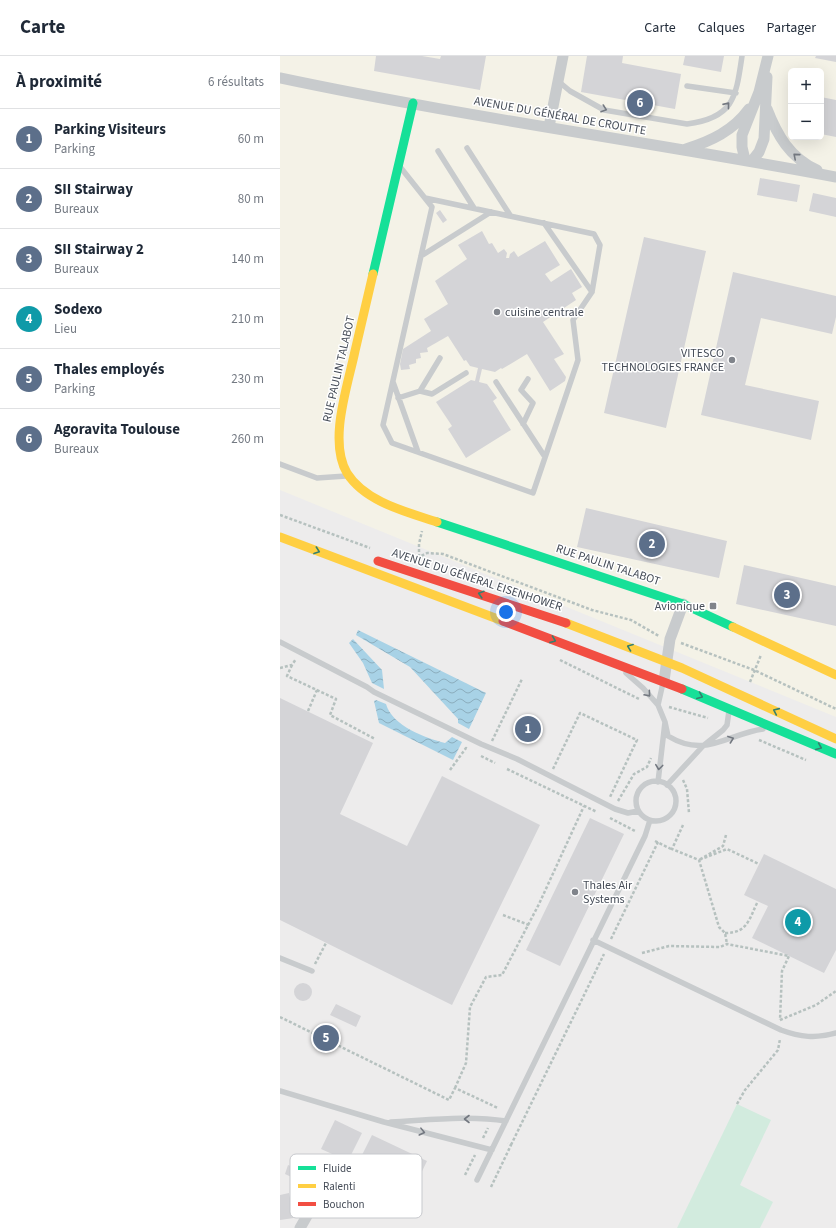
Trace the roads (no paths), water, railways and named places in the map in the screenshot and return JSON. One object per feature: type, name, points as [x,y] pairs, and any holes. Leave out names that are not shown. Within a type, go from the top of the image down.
[{"type":"main road","name":"RUE PAULIN TALABOT","points":[[413,103],[400,166],[338,429],[339,447],[348,476],[358,488],[377,500],[426,519],[683,604],[836,675]]},
{"type":"main road","name":"AVENUE DU GÉNÉRAL EISENHOWER","points":[[280,537],[617,664],[664,681],[730,700],[836,739]]},
{"type":"main road","name":"AVENUE DU GÉNÉRAL EISENHOWER","points":[[369,553],[588,631],[666,662],[714,683],[730,700],[775,728],[836,754]]},
{"type":"main road","points":[[617,664],[666,662]]},
{"type":"main road","points":[[664,681],[696,685],[714,683]]},
{"type":"street","points":[[549,127],[563,56]]},
{"type":"street","points":[[768,56],[763,145],[749,160],[742,147],[742,134],[758,92],[768,56]]},
{"type":"street","name":"AVENUE DU GÉNÉRAL DE CROUTTE","points":[[280,78],[413,103],[749,160],[833,176]]},
{"type":"street","points":[[683,150],[708,142],[730,129],[742,118],[754,102]]},
{"type":"street","points":[[766,106],[772,124],[786,146],[810,166],[833,176]]},
{"type":"street","points":[[664,681],[670,639],[683,604]]},
{"type":"street","points":[[300,1228],[306,1218]]},
{"type":"lane","points":[[558,81],[570,91],[604,110],[687,124],[700,122],[719,115],[736,93],[742,56]]},
{"type":"lane","points":[[687,86],[736,93]]},
{"type":"lane","points":[[467,148],[510,216]]},
{"type":"lane","points":[[438,151],[474,208]]},
{"type":"lane","points":[[400,166],[432,208],[384,426],[392,443],[533,493],[578,360],[573,320],[592,292],[600,245],[594,234],[425,198]]},
{"type":"lane","points":[[421,256],[491,212]]},
{"type":"lane","points":[[544,223],[592,292]]},
{"type":"lane","points":[[420,391],[440,358]]},
{"type":"lane","points":[[398,398],[420,391],[432,394],[466,373]]},
{"type":"lane","points":[[523,424],[533,403],[521,390],[528,379]]},
{"type":"lane","points":[[393,382],[418,452]]},
{"type":"lane","points":[[496,382],[545,457]]},
{"type":"lane","points":[[280,464],[317,478],[348,476]]},
{"type":"lane","points":[[280,642],[374,692],[489,748],[550,775],[606,804],[628,813],[638,811]]},
{"type":"lane","points":[[617,664],[630,678],[643,688],[658,705],[665,722],[668,736],[675,740],[692,746],[703,746],[730,740],[760,729],[775,728]]},
{"type":"lane","points":[[658,705],[664,681]]},
{"type":"lane","points":[[667,785],[703,746],[723,730],[727,724],[730,700]]},
{"type":"lane","points":[[658,782],[665,722]]},
{"type":"lane","points":[[658,782],[667,785],[674,794],[675,800],[672,812],[663,819],[650,820],[642,816],[638,811],[636,800],[639,790],[647,783],[658,782]]},
{"type":"lane","points":[[478,1180],[593,940],[645,836],[650,820]]},
{"type":"lane","points":[[593,940],[781,1030],[799,1036],[820,1037],[836,1033]]},
{"type":"lane","points":[[280,958],[312,970]]},
{"type":"lane","points":[[280,1091],[384,1122],[492,1150]]},
{"type":"lane","points":[[384,1122],[459,1119],[492,1119],[506,1121]]},
{"type":"water","points":[[358,630],[486,693],[469,729],[458,723],[458,719],[410,667],[356,635]]},
{"type":"water","points":[[353,639],[382,670],[384,689],[372,683],[363,663],[349,643]]},
{"type":"water","points":[[376,700],[386,704],[389,712],[395,719],[411,730],[445,743],[452,737],[462,742],[453,760],[379,723],[374,701]]},
{"type":"place","name":"Agoravita Toulouse","points":[[640,103]]},
{"type":"place","name":"cuisine centrale","points":[[497,312]]},
{"type":"place","name":"VITESCO TECHNOLOGIES FRANCE","points":[[732,360]]},
{"type":"place","name":"SII Stairway","points":[[652,544]]},
{"type":"place","name":"SII Stairway 2","points":[[787,595]]},
{"type":"place","name":"Avionique","points":[[713,606]]},
{"type":"place","name":"Parking Visiteurs","points":[[528,729]]},
{"type":"place","name":"Thales Air Systems","points":[[575,892]]},
{"type":"place","name":"Sodexo","points":[[798,922]]},
{"type":"place","name":"Thales employés","points":[[326,1038]]}]
